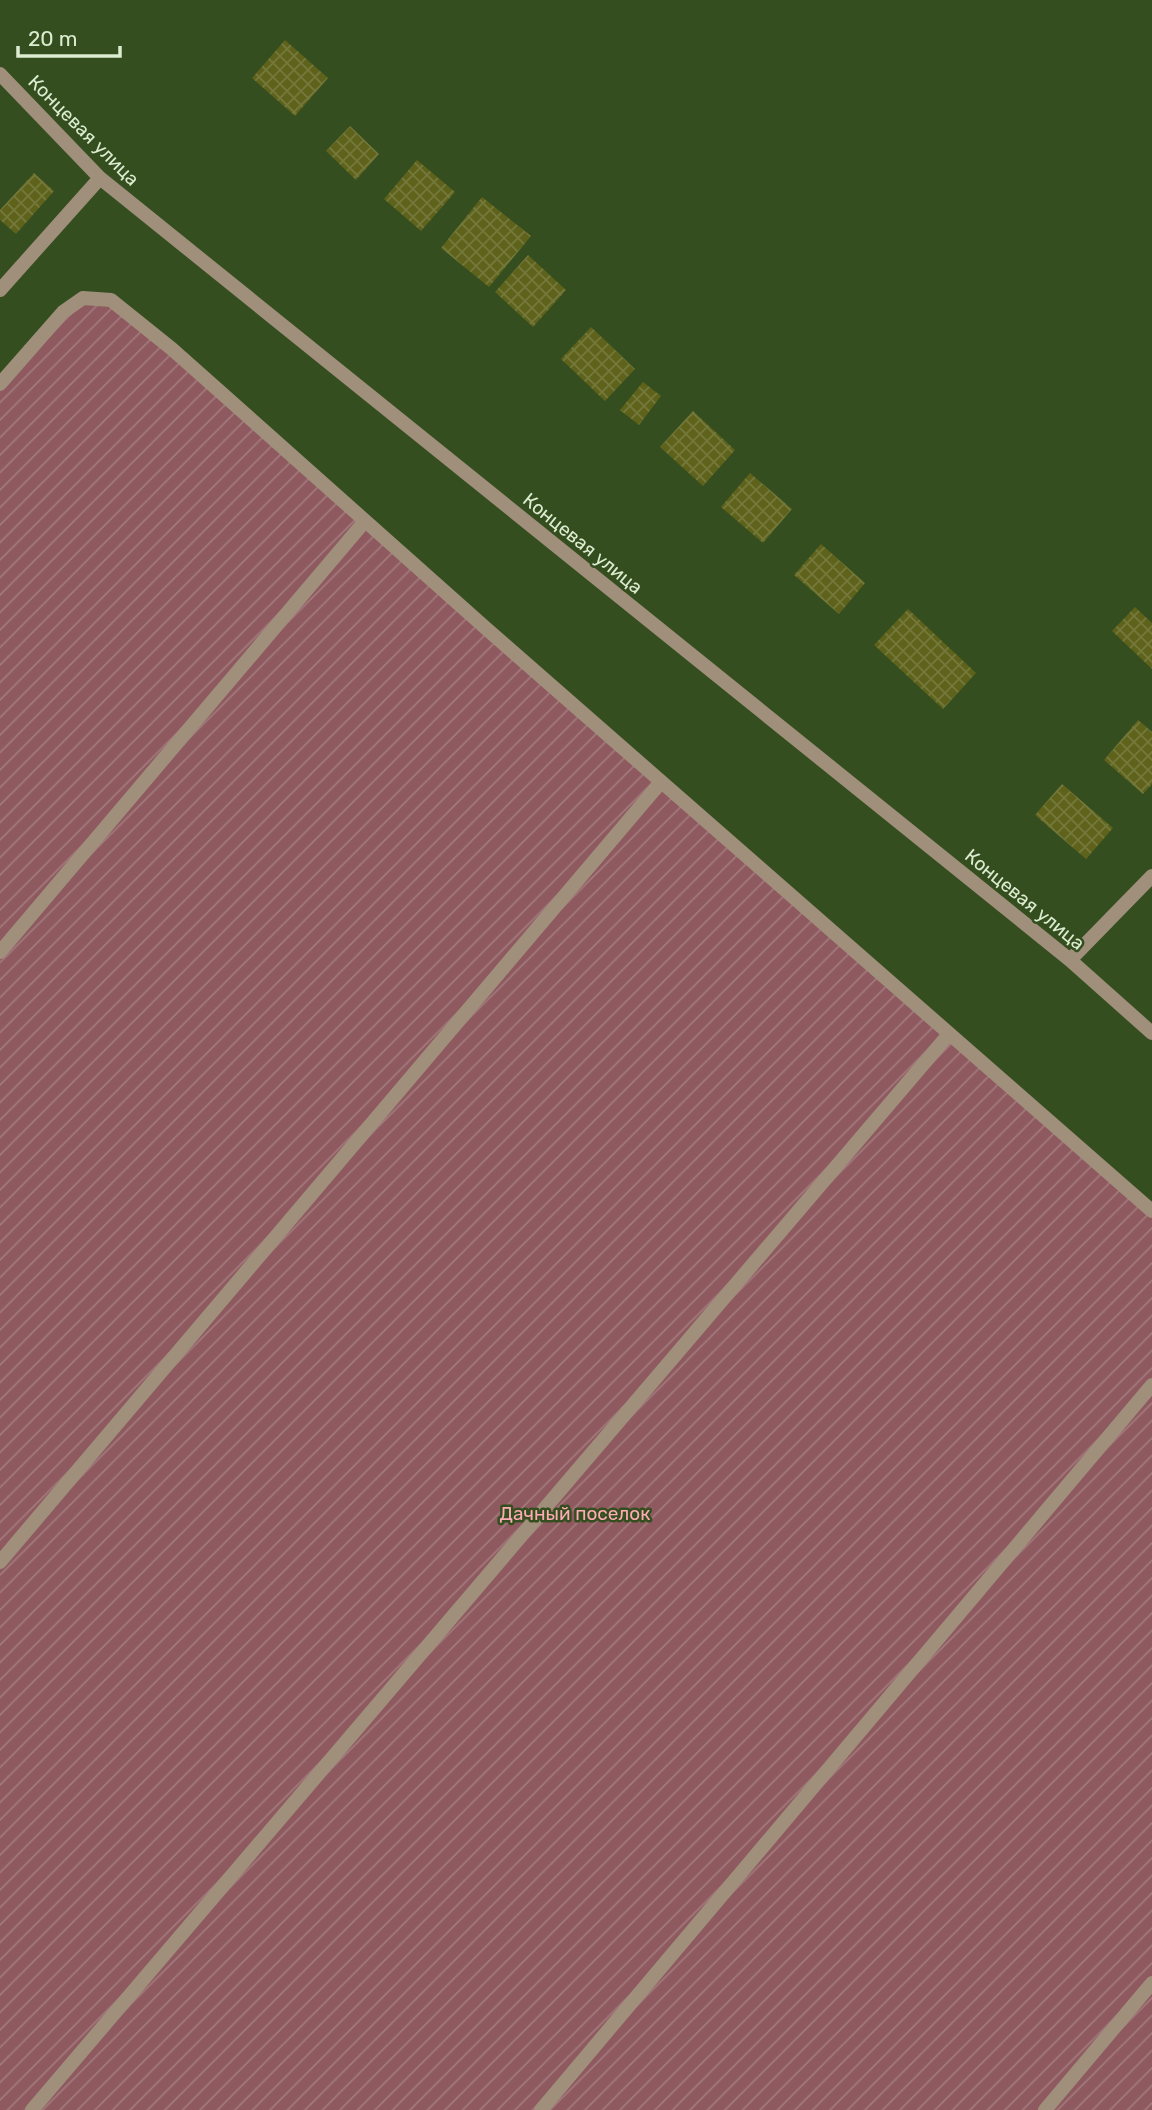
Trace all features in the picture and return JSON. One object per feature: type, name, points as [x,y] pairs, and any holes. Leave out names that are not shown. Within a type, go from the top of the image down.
[{"type":"street","name":"Концевая улица","points":[[0,74],[100,178],[1070,960],[1152,1033]]},
{"type":"street","points":[[0,290],[100,178]]},
{"type":"street","points":[[0,384],[63,312],[83,298],[111,300],[172,349],[1152,1212]]},
{"type":"street","points":[[0,952],[365,521]]},
{"type":"street","points":[[0,1562],[661,782]]},
{"type":"street","points":[[1070,960],[1152,876]]},
{"type":"street","points":[[33,2110],[949,1034]]},
{"type":"street","points":[[541,2110],[1152,1385]]},
{"type":"street","points":[[1045,2110],[1152,1983]]},
{"type":"green space","name":"Дачный поселок","points":[[83,298],[111,300],[1152,1211],[1152,2110],[0,2110],[0,384]]},
{"type":"building","points":[[285,40],[328,78],[295,116],[252,78]]},
{"type":"building","points":[[350,126],[379,154],[356,180],[326,151]]},
{"type":"building","points":[[417,160],[455,192],[421,231],[384,199]]},
{"type":"building","points":[[34,173],[54,191],[16,234],[0,220],[0,210]]},
{"type":"building","points":[[482,197],[531,236],[489,287],[441,248]]},
{"type":"building","points":[[528,255],[566,290],[533,327],[495,292]]},
{"type":"building","points":[[591,327],[635,369],[605,401],[561,359]]},
{"type":"building","points":[[643,382],[661,396],[639,425],[620,410]]},
{"type":"building","points":[[693,411],[735,450],[703,486],[660,447]]},
{"type":"building","points":[[750,473],[792,509],[763,543],[721,507]]},
{"type":"building","points":[[821,544],[865,583],[839,614],[794,575]]},
{"type":"building","points":[[1135,607],[1152,623],[1152,669],[1112,631]]},
{"type":"building","points":[[908,609],[976,673],[943,709],[874,645]]},
{"type":"building","points":[[1138,720],[1152,732],[1152,784],[1143,794],[1104,760]]},
{"type":"building","points":[[1062,784],[1113,828],[1086,859],[1035,815]]}]
